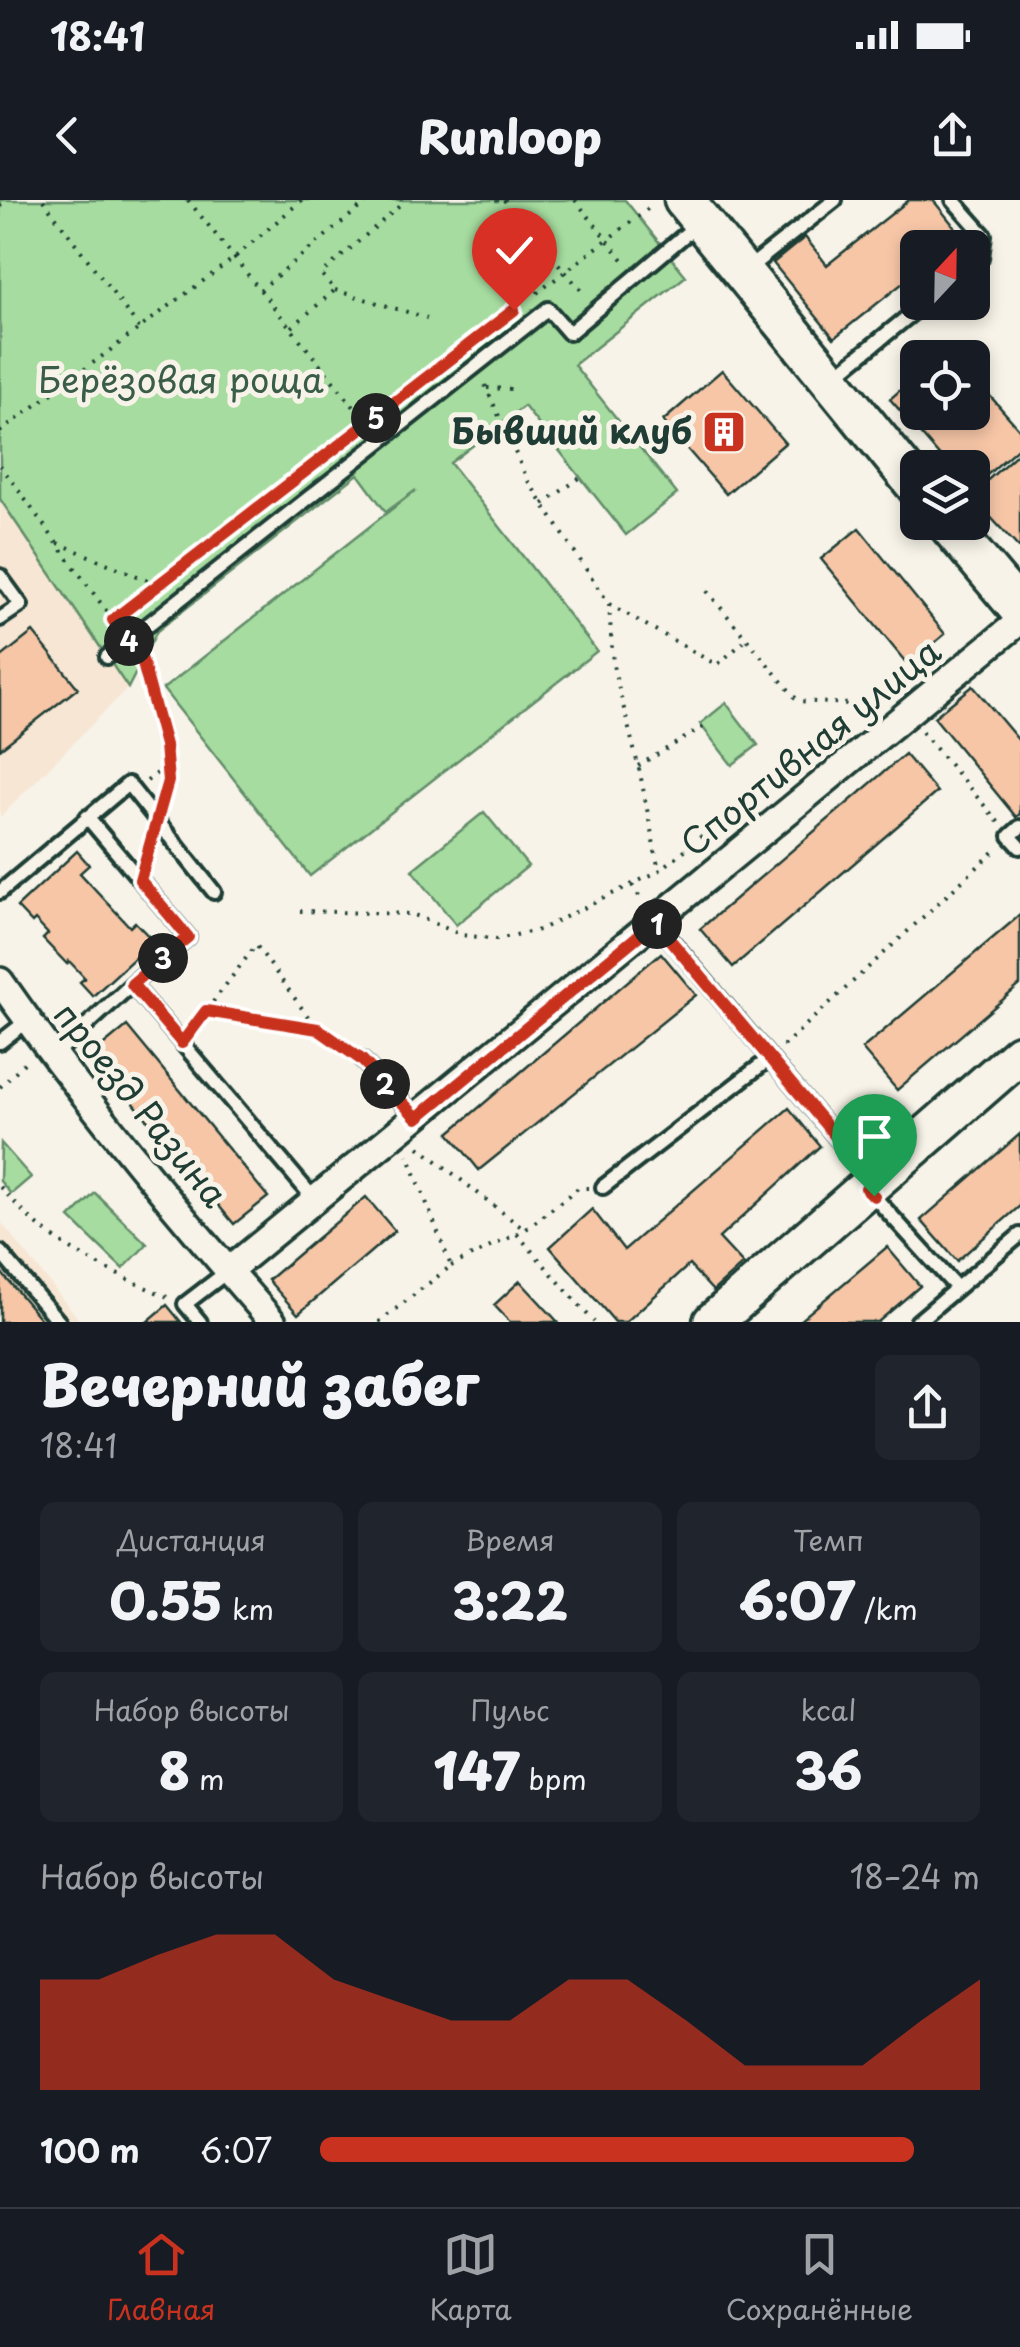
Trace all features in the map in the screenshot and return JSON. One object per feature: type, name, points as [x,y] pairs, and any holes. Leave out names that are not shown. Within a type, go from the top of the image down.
[{"type":"street","points":[[680,209],[743,273],[900,466]]},
{"type":"street","points":[[961,540],[1020,610]]},
{"type":"street","name":"Спортивная улица","points":[[228,1271],[1020,621]]},
{"type":"street","name":"проезд Разина","points":[[0,980],[28,1020],[44,1054],[273,1322]]},
{"type":"street","points":[[713,1322],[1020,1054]]},
{"type":"lane","points":[[743,273],[836,200]]},
{"type":"lane","points":[[954,200],[980,230]]},
{"type":"lane","points":[[107,657],[548,309],[569,333],[636,276],[680,209]]},
{"type":"lane","points":[[830,380],[904,320]]},
{"type":"lane","points":[[0,576],[20,605],[0,619]]},
{"type":"lane","points":[[0,892],[128,784],[214,892]]},
{"type":"lane","points":[[44,1054],[188,937],[87,817]]},
{"type":"lane","points":[[655,922],[957,1288]]},
{"type":"lane","points":[[132,984],[316,1201]]},
{"type":"lane","points":[[0,1042],[28,1020]]},
{"type":"lane","points":[[603,1187],[769,1059]]},
{"type":"lane","points":[[362,1060],[408,1125]]},
{"type":"lane","points":[[917,1322],[1020,1235]]},
{"type":"lane","points":[[0,1252],[59,1322]]},
{"type":"lane","points":[[200,1322],[186,1304],[228,1271]]},
{"type":"path","points":[[0,206],[8,200]]},
{"type":"path","points":[[43,200],[139,329]]},
{"type":"path","points":[[188,200],[368,424]]},
{"type":"path","points":[[0,432],[234,258],[302,200]]},
{"type":"path","points":[[260,290],[368,200]]},
{"type":"path","points":[[401,200],[404,202],[321,274],[335,290],[428,318]]},
{"type":"path","points":[[500,200],[597,309]]},
{"type":"path","points":[[500,200],[514,310]]},
{"type":"path","points":[[574,200],[636,276]]},
{"type":"path","points":[[529,299],[606,240],[680,209]]},
{"type":"path","points":[[291,328],[335,290]]},
{"type":"path","points":[[113,620],[476,340]]},
{"type":"path","points":[[476,366],[528,482],[610,604],[717,665],[747,639]]},
{"type":"path","points":[[486,388],[512,389]]},
{"type":"path","points":[[0,465],[142,660],[165,745],[168,781],[157,821]]},
{"type":"path","points":[[543,504],[580,477]]},
{"type":"path","points":[[57,542],[159,586]]},
{"type":"path","points":[[707,591],[798,701],[866,705]]},
{"type":"path","points":[[610,604],[613,665],[659,871]]},
{"type":"path","points":[[769,1059],[1017,837],[907,714]]},
{"type":"path","points":[[638,766],[703,727]]},
{"type":"path","points":[[300,910],[412,914],[462,935],[497,939],[539,930],[659,871],[790,764]]},
{"type":"path","points":[[182,1043],[256,945],[318,1029],[362,1060]]},
{"type":"path","points":[[206,1011],[318,1029]]},
{"type":"path","points":[[0,1086],[44,1054]]},
{"type":"path","points":[[408,1125],[526,1230]]},
{"type":"path","points":[[408,1125],[451,1266]]},
{"type":"path","points":[[0,1187],[35,1222],[84,1256],[186,1304]]},
{"type":"path","points":[[379,1322],[451,1266],[526,1230],[578,1188],[603,1187]]},
{"type":"path","points":[[517,1234],[594,1322]]},
{"type":"shaded area","points":[[0,499],[128,688],[0,817]]},
{"type":"shaded area","points":[[0,1221],[81,1322],[0,1322]]},
{"type":"green space","name":"Берёзовая роща","points":[[0,200],[625,200],[686,276],[574,365],[677,494],[626,535],[524,406],[450,463],[597,651],[310,876],[163,689],[416,490],[386,512],[358,474],[157,631],[128,688],[0,499]]},
{"type":"green space","points":[[726,703],[758,745],[732,765],[700,724]]},
{"type":"green space","points":[[484,812],[528,866],[456,925],[412,870]]},
{"type":"green space","points":[[1,1143],[31,1177],[11,1194],[0,1181]]},
{"type":"green space","points":[[95,1193],[147,1244],[123,1269],[70,1218]]},
{"type":"building","points":[[909,200],[933,200],[957,230],[900,230],[900,285],[834,338],[773,263],[805,237],[827,265]]},
{"type":"building","name":"Бывший клуб","points":[[722,370],[785,443],[726,494],[663,421]]},
{"type":"building","points":[[900,390],[900,410],[890,399]]},
{"type":"building","points":[[990,396],[1020,430],[1020,446],[990,472],[990,450],[934,450],[917,430],[990,430]]},
{"type":"building","points":[[1020,451],[1020,549],[990,516],[990,478]]},
{"type":"building","points":[[859,528],[945,634],[908,665],[821,559]]},
{"type":"building","points":[[33,632],[78,688],[0,749],[0,658]]},
{"type":"building","points":[[973,686],[1020,742],[1020,814],[1016,817],[934,717]]},
{"type":"building","points":[[905,754],[937,792],[733,967],[700,929]]},
{"type":"building","points":[[77,851],[89,865],[80,873],[130,927],[135,922],[153,941],[93,996],[80,982],[85,978],[43,939],[48,934],[17,907]]},
{"type":"building","points":[[1020,915],[1020,985],[897,1090],[862,1049]]},
{"type":"building","points":[[661,953],[696,995],[479,1170],[449,1133]]},
{"type":"building","points":[[127,1026],[268,1197],[234,1224],[93,1054]]},
{"type":"building","points":[[789,1108],[820,1146],[719,1238],[743,1264],[713,1291],[689,1265],[626,1322],[615,1322],[550,1247],[592,1209],[624,1250]]},
{"type":"building","points":[[1020,1134],[1020,1206],[957,1261],[921,1220]]},
{"type":"building","points":[[366,1197],[395,1231],[298,1314],[268,1280]]},
{"type":"building","points":[[887,1247],[920,1286],[878,1322],[798,1322]]},
{"type":"building","points":[[0,1271],[43,1322],[0,1322]]},
{"type":"building","points":[[520,1281],[558,1322],[510,1322],[494,1305]]},
{"type":"building","points":[[167,1305],[181,1322],[147,1322]]},
{"type":"place","name":"Бывший клуб","points":[[724,432]]},
{"type":"route","points":[[514,310],[113,620],[142,660],[165,745],[168,781],[140,880],[188,937],[132,984],[182,1043],[206,1011],[318,1029],[362,1060],[417,1118],[655,922],[874,1182],[866,1188],[874,1196]]}]
